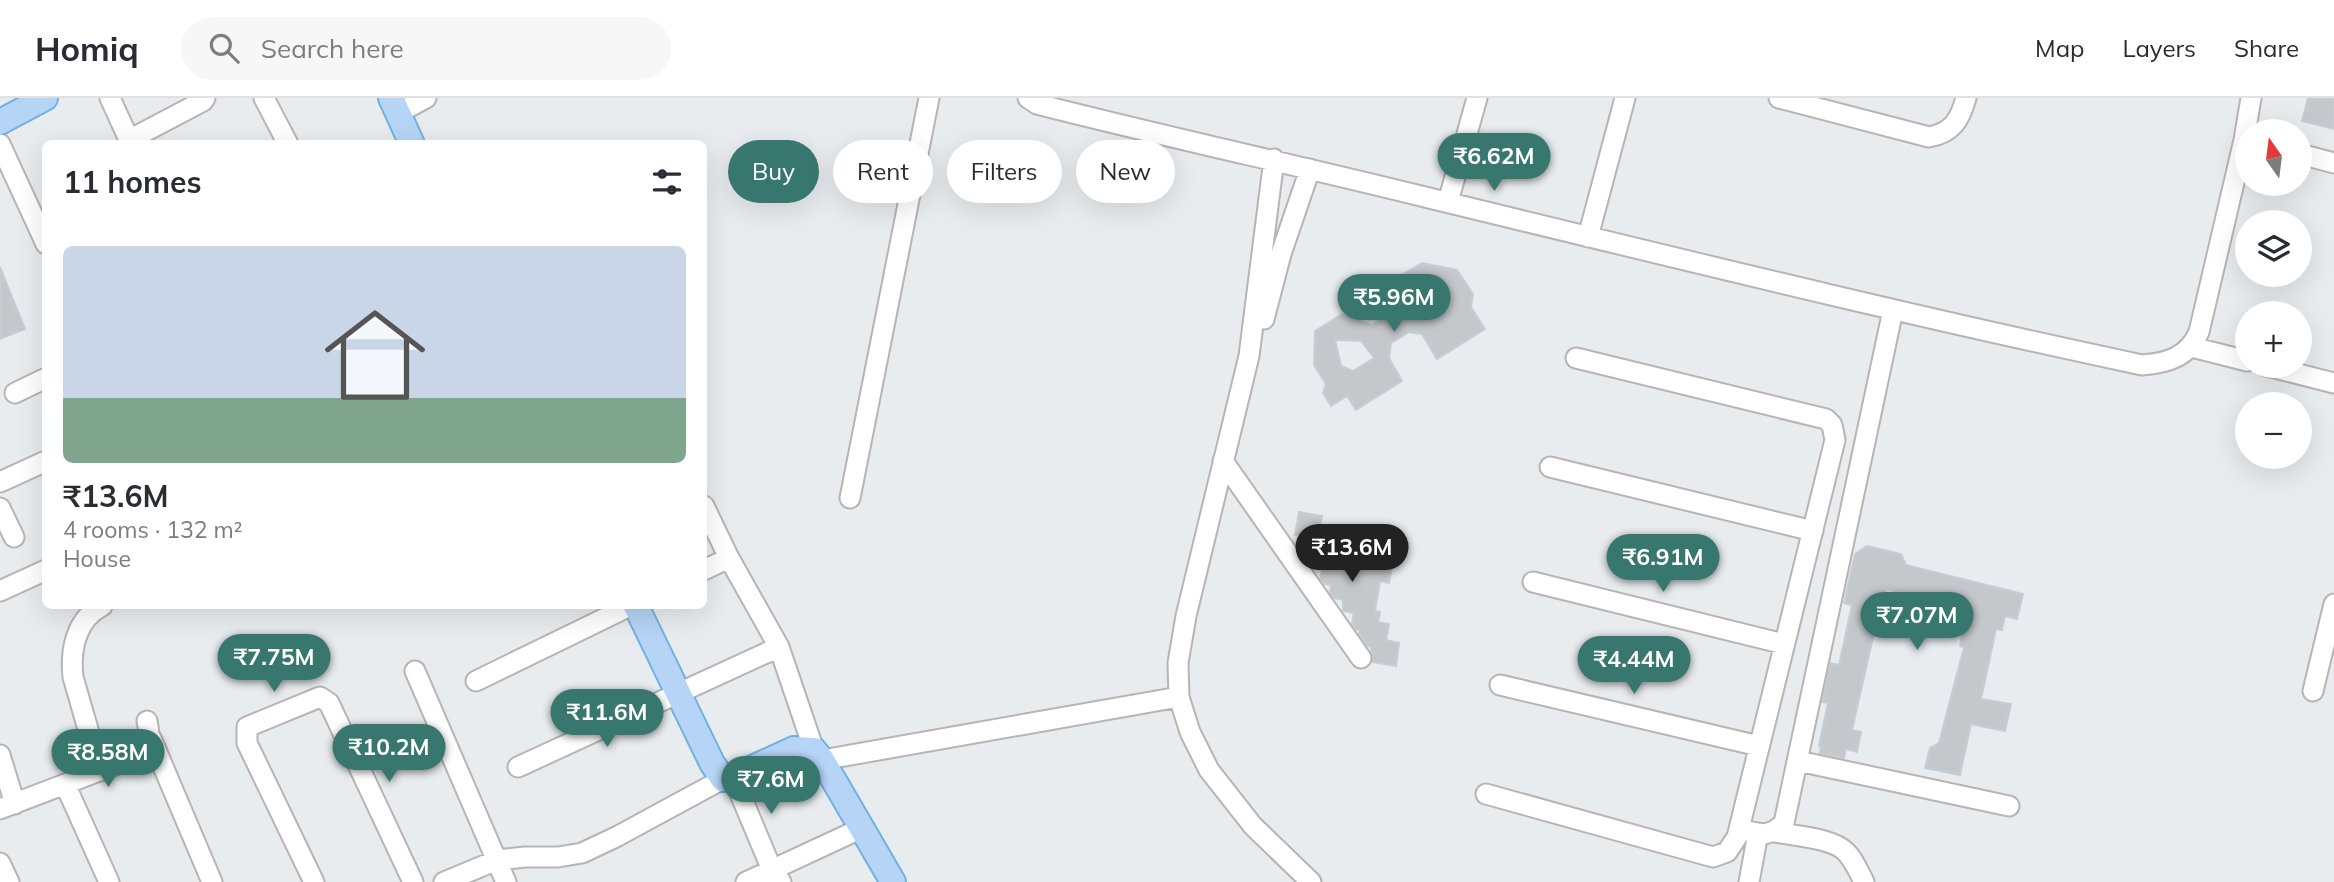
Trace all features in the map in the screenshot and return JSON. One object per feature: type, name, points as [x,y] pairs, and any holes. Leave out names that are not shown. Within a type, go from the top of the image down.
[{"type":"main road","points":[[0,121],[44,98]]},
{"type":"main road","points":[[394,105],[410,140]]},
{"type":"main road","points":[[637,609],[712,763],[728,778],[794,749],[818,755],[893,882]]},
{"type":"street","points":[[110,98],[129,140]]},
{"type":"street","points":[[134,140],[205,98]]},
{"type":"street","points":[[264,98],[286,140]]},
{"type":"street","points":[[394,105],[426,98]]},
{"type":"street","points":[[850,498],[929,98]]},
{"type":"street","points":[[1009,98],[1063,104],[1310,169],[1588,237],[1893,310],[2142,365],[2159,364],[2192,347],[2199,332],[2235,185]]},
{"type":"street","points":[[1448,202],[1476,98]]},
{"type":"street","points":[[1588,237],[1625,98]]},
{"type":"street","points":[[1779,98],[1929,137],[1942,135],[1954,127],[1966,98]]},
{"type":"street","points":[[2248,119],[2251,98]]},
{"type":"street","points":[[0,144],[42,235]]},
{"type":"street","points":[[2312,157],[2334,163]]},
{"type":"street","points":[[1274,159],[1249,356],[1186,617],[1178,663],[1179,697],[1191,732],[1209,770],[1253,826],[1311,882]]},
{"type":"street","points":[[1249,356],[1263,320],[1281,254],[1310,169]]},
{"type":"street","points":[[1486,794],[1713,857],[1727,852],[1737,837],[1784,823],[1893,310]]},
{"type":"street","points":[[2192,347],[2235,358]]},
{"type":"street","points":[[1576,358],[1826,419],[1832,425],[1835,440],[1759,746],[1757,831],[1749,882]]},
{"type":"street","points":[[2312,377],[2334,383]]},
{"type":"street","points":[[15,393],[42,380]]},
{"type":"street","points":[[1223,461],[1360,658]]},
{"type":"street","points":[[0,482],[42,463]]},
{"type":"street","points":[[1550,467],[1813,531]]},
{"type":"street","points":[[0,508],[14,537]]},
{"type":"street","points":[[707,512],[729,558],[779,647],[818,755],[1179,697]]},
{"type":"street","points":[[707,569],[729,558]]},
{"type":"street","points":[[0,592],[42,572]]},
{"type":"street","points":[[1532,582],[1784,644]]},
{"type":"street","points":[[2313,691],[2334,604]]},
{"type":"street","points":[[96,609],[90,612],[81,624],[72,662],[100,771]]},
{"type":"street","points":[[476,681],[624,609]]},
{"type":"street","points":[[518,767],[779,647]]},
{"type":"street","points":[[415,671],[506,882]]},
{"type":"street","points":[[1500,685],[1759,746]]},
{"type":"street","points":[[314,882],[246,736],[247,727],[320,697],[329,703],[413,882]]},
{"type":"street","points":[[0,755],[7,806],[141,755],[148,747],[149,730],[212,882]]},
{"type":"street","points":[[1798,761],[2008,806]]},
{"type":"street","points":[[444,882],[497,860],[582,853],[728,778],[777,876]]},
{"type":"street","points":[[65,785],[109,882]]},
{"type":"street","points":[[746,882],[777,876],[862,828]]},
{"type":"street","points":[[1757,831],[1833,843],[1845,850],[1864,882]]},
{"type":"street","points":[[0,863],[9,882]]},
{"type":"building","points":[[2308,98],[2334,98],[2334,129],[2312,124],[2312,119],[2303,119]]},
{"type":"building","points":[[1422,263],[1457,270],[1473,294],[1471,307],[1485,329],[1437,359],[1422,334],[1409,332],[1391,343],[1389,358],[1402,381],[1356,410],[1347,396],[1331,406],[1323,393],[1326,384],[1314,365],[1315,331],[1342,314],[1372,325],[1396,309],[1398,277]],"holes":[[[1335,340],[1361,341],[1374,358],[1353,371],[1341,366]]]},
{"type":"building","points":[[0,267],[25,329],[0,339]]},
{"type":"building","points":[[1299,512],[1322,516],[1319,530],[1333,533],[1331,543],[1342,545],[1341,554],[1369,559],[1370,553],[1394,557],[1389,583],[1380,581],[1375,611],[1380,612],[1378,622],[1389,624],[1386,640],[1399,643],[1396,666],[1372,662],[1371,647],[1359,634],[1360,630],[1356,630],[1352,624],[1354,613],[1343,611],[1343,600],[1334,598],[1330,592],[1331,585],[1324,584],[1320,579],[1323,566],[1310,564],[1312,555],[1302,552],[1304,537],[1295,535]]},
{"type":"building","points":[[1867,546],[1901,554],[1906,565],[2023,594],[2017,619],[2005,616],[2002,630],[1996,629],[1981,699],[2011,704],[2005,731],[1971,724],[1960,775],[1925,768],[1930,748],[1939,743],[1964,647],[1960,646],[1967,609],[1886,589],[1852,730],[1861,732],[1857,752],[1846,749],[1844,758],[1820,753],[1828,703],[1822,702],[1830,663],[1839,665],[1852,605],[1844,603],[1855,554]]}]
